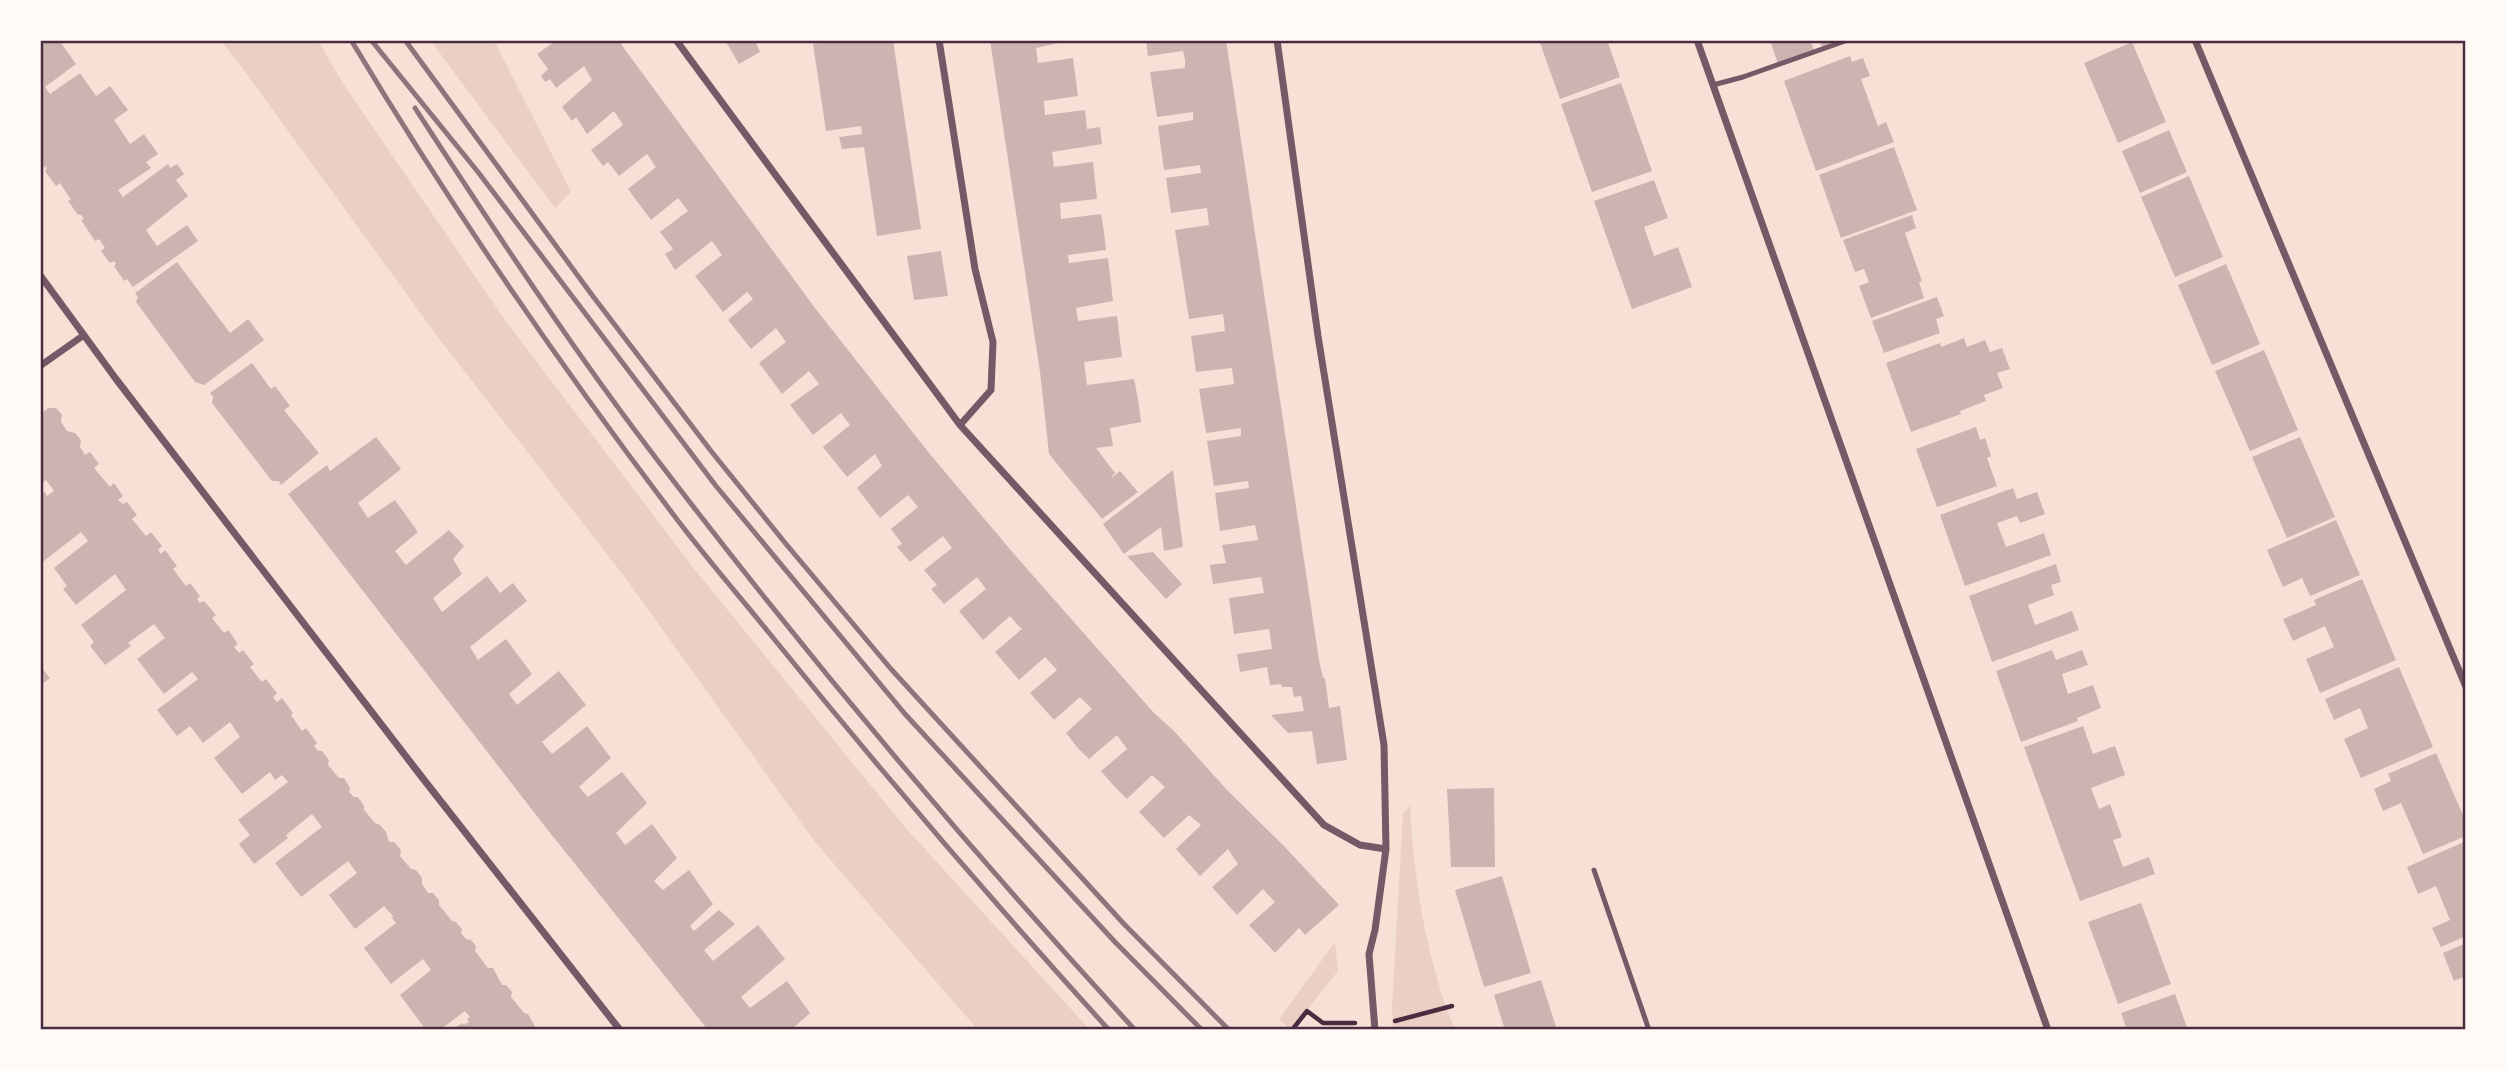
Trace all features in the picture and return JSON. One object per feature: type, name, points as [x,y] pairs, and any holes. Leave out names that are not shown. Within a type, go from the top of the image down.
[{"type":"street","points":[[677,40],[960,425],[1324,825],[1360,845],[1386,849]]},
{"type":"street","points":[[939,40],[975,269],[993,342],[991,390],[960,425]]},
{"type":"street","points":[[1277,40],[1318,336],[1384,745],[1386,849],[1369,954],[1374,1026]]},
{"type":"street","points":[[1697,40],[2048,1030]]},
{"type":"street","points":[[2195,40],[2466,687]]},
{"type":"street","points":[[40,275],[412,765],[620,1030]]},
{"type":"street","points":[[40,366],[83,335]]},
{"type":"lane","points":[[1713,85],[1848,40]]},
{"type":"lane","points":[[1594,870],[1649,1030]]},
{"type":"path","points":[[1374,1026],[1452,1006]]},
{"type":"path","points":[[1292,1030],[1307,1011],[1323,1023],[1348,1023]]},
{"type":"shaded area","points":[[220,40],[318,40],[342,82],[505,320],[695,570],[904,826],[1090,1030],[978,1030],[815,842],[624,576],[437,336]]},
{"type":"shaded area","points":[[430,40],[494,40],[571,192],[555,208]]},
{"type":"shaded area","points":[[1410,805],[1423,919],[1436,976],[1455,1030],[1393,1030],[1392,1006],[1403,814]]},
{"type":"shaded area","points":[[1335,942],[1338,971],[1291,1030],[1279,1019]]},
{"type":"building","points":[[40,40],[59,40],[76,64],[45,87],[50,94],[80,73],[96,96],[110,86],[128,110],[114,120],[130,144],[144,134],[158,154],[146,162],[151,168],[118,190],[123,197],[168,164],[170,168],[177,164],[184,174],[176,180],[188,196],[146,230],[157,246],[187,225],[198,241],[133,287],[127,279],[124,281],[114,266],[114,261],[110,263],[101,251],[105,248],[99,239],[95,241],[81,220],[84,219],[82,216],[78,215],[68,201],[71,200],[60,183],[56,186],[45,171],[46,166],[44,168],[40,163]]},
{"type":"building","points":[[557,40],[618,40],[815,308],[929,453],[1154,713],[1339,905],[1305,935],[1299,928],[1275,953],[1249,925],[1275,902],[1263,889],[1237,915],[1212,887],[1238,864],[1228,849],[1200,876],[1176,849],[1201,825],[1189,815],[1164,838],[1139,812],[1165,787],[1152,775],[1127,799],[1114,786],[1101,771],[1127,749],[1117,735],[1089,759],[1077,747],[1066,733],[1092,709],[1080,697],[1054,720],[1030,693],[1057,670],[1045,657],[1019,680],[995,652],[1022,629],[1010,616],[983,640],[959,611],[986,589],[977,577],[944,604],[931,589],[937,585],[924,570],[952,548],[943,536],[910,562],[897,547],[902,544],[891,529],[918,507],[908,495],[880,518],[857,488],[882,466],[875,454],[847,477],[823,447],[850,425],[841,413],[813,435],[790,405],[819,384],[809,371],[782,394],[759,363],[786,342],[776,328],[751,349],[728,320],[753,299],[747,292],[723,312],[695,276],[722,255],[712,241],[675,270],[665,254],[673,249],[660,232],[688,211],[678,198],[651,220],[628,189],[656,167],[647,154],[619,176],[608,162],[603,166],[591,150],[623,125],[614,111],[587,134],[576,117],[572,121],[562,107],[592,80],[584,66],[556,88],[550,79],[545,82],[541,76],[548,69],[537,54]]},
{"type":"building","points":[[725,40],[755,40],[760,52],[739,64]]},
{"type":"building","points":[[837,40],[893,40],[921,229],[877,236],[864,147],[842,149],[839,137],[862,134],[861,126],[826,131],[813,44]]},
{"type":"building","points":[[990,40],[1073,40],[1036,48],[1038,63],[1073,58],[1078,96],[1044,101],[1045,115],[1085,110],[1087,129],[1100,127],[1102,144],[1052,152],[1054,167],[1093,162],[1097,199],[1060,203],[1061,219],[1101,214],[1104,232],[1106,250],[1068,255],[1069,263],[1108,258],[1113,301],[1076,308],[1078,321],[1117,316],[1122,357],[1084,362],[1087,385],[1134,379],[1138,399],[1141,422],[1110,428],[1113,446],[1096,448],[1115,473],[1110,479],[1120,471],[1138,492],[1102,519],[1049,454],[1040,372]]},
{"type":"building","points":[[1146,40],[1226,40],[1319,660],[1325,678],[1329,708],[1340,706],[1347,760],[1317,764],[1312,731],[1288,733],[1271,715],[1304,711],[1301,696],[1294,697],[1292,687],[1270,685],[1267,667],[1240,672],[1237,654],[1272,649],[1269,629],[1234,634],[1229,598],[1264,593],[1261,577],[1213,584],[1210,565],[1226,563],[1222,545],[1258,540],[1255,525],[1220,531],[1215,493],[1249,488],[1248,481],[1214,486],[1207,441],[1241,436],[1241,428],[1206,433],[1199,389],[1234,384],[1232,368],[1196,372],[1191,336],[1225,331],[1223,314],[1189,319],[1175,230],[1209,225],[1207,208],[1171,213],[1166,178],[1201,173],[1200,165],[1164,170],[1158,126],[1193,120],[1193,112],[1157,117],[1150,72],[1185,68],[1185,60],[1183,51],[1148,56]]},
{"type":"building","points":[[1539,40],[1607,40],[1620,77],[1560,99]]},
{"type":"building","points":[[1770,40],[1817,41],[1811,42],[1814,50],[1778,64]]},
{"type":"building","points":[[1819,40],[1841,40],[1822,47]]},
{"type":"building","points":[[2132,42],[2166,122],[2118,143],[2084,63]]},
{"type":"building","points":[[1850,56],[1852,62],[1863,58],[1870,76],[1861,79],[1878,126],[1886,122],[1894,142],[1816,171],[1784,81]]},
{"type":"building","points":[[1621,83],[1652,171],[1592,192],[1561,104]]},
{"type":"building","points":[[2169,130],[2187,172],[2140,193],[2122,151]]},
{"type":"building","points":[[1894,147],[1917,210],[1841,238],[1819,175]]},
{"type":"building","points":[[2189,176],[2223,257],[2175,277],[2141,197]]},
{"type":"building","points":[[1654,180],[1668,218],[1644,227],[1654,256],[1678,247],[1692,287],[1632,309],[1594,201]]},
{"type":"building","points":[[1912,215],[1916,228],[1905,233],[1922,281],[1919,282],[1924,298],[1871,318],[1859,286],[1869,282],[1864,269],[1855,272],[1843,240]]},
{"type":"building","points":[[941,251],[948,296],[914,300],[907,256]]},
{"type":"building","points":[[177,262],[230,333],[248,319],[264,340],[204,385],[195,382],[136,302],[138,297],[135,293]]},
{"type":"building","points":[[2226,264],[2260,344],[2212,365],[2178,285]]},
{"type":"building","points":[[1937,297],[1944,316],[1936,319],[1940,333],[1884,353],[1872,321]]},
{"type":"building","points":[[1964,338],[1967,347],[1985,340],[1990,352],[2002,348],[2010,369],[1997,373],[2003,388],[1984,395],[1986,401],[1960,411],[1961,414],[1911,432],[1886,363],[1940,343],[1941,347]]},
{"type":"building","points":[[2264,350],[2298,430],[2250,451],[2215,371]]},
{"type":"building","points":[[252,363],[271,389],[275,386],[290,406],[284,410],[319,453],[281,485],[279,481],[272,481],[212,403],[213,397],[210,393]]},
{"type":"building","points":[[48,408],[56,408],[62,415],[61,422],[67,431],[75,433],[81,440],[80,447],[85,455],[90,452],[99,464],[94,468],[110,487],[114,483],[123,496],[118,500],[123,504],[127,502],[137,515],[132,519],[146,536],[151,532],[162,546],[158,550],[161,554],[165,550],[177,566],[173,569],[186,586],[190,583],[200,596],[197,599],[200,603],[204,601],[216,615],[212,618],[224,633],[228,630],[238,644],[234,647],[239,653],[243,650],[254,664],[250,667],[262,682],[266,679],[277,693],[273,697],[275,700],[277,702],[282,698],[302,731],[306,728],[317,743],[314,746],[329,760],[328,765],[339,778],[344,778],[350,788],[349,792],[358,797],[364,810],[386,832],[389,842],[394,842],[401,850],[400,856],[411,869],[416,870],[428,893],[433,893],[439,900],[439,905],[462,929],[461,933],[476,946],[475,951],[488,968],[493,968],[502,985],[506,985],[512,992],[511,997],[524,1013],[528,1014],[537,1030],[456,1030],[462,1023],[464,1025],[469,1022],[467,1019],[470,1017],[465,1011],[440,1030],[426,1030],[400,995],[431,970],[423,959],[391,984],[364,948],[396,923],[393,916],[384,906],[355,929],[329,895],[357,873],[348,861],[301,897],[275,863],[322,827],[312,814],[286,835],[288,838],[254,864],[239,844],[250,835],[238,820],[288,782],[282,775],[275,780],[270,772],[242,794],[214,758],[240,737],[230,722],[203,743],[190,726],[177,736],[157,710],[198,679],[192,672],[164,694],[137,659],[165,638],[154,624],[128,643],[131,646],[105,665],[90,646],[94,642],[81,625],[126,590],[115,574],[76,605],[63,589],[67,586],[54,568],[88,541],[81,532],[40,564],[40,494],[44,491],[47,496],[54,491],[46,480],[40,485],[40,420],[42,413]]},
{"type":"building","points":[[1976,427],[1980,440],[1985,438],[1991,456],[1987,458],[1997,486],[1937,507],[1916,449]]},
{"type":"building","points":[[376,437],[401,469],[358,503],[368,518],[395,500],[418,532],[395,551],[406,565],[449,530],[464,546],[453,559],[462,574],[433,598],[442,612],[487,576],[500,593],[513,583],[527,601],[470,647],[478,660],[506,639],[532,674],[509,694],[517,705],[559,671],[586,705],[542,742],[552,754],[587,726],[611,758],[579,787],[588,797],[622,772],[647,803],[616,833],[625,845],[652,824],[677,858],[654,881],[663,890],[689,870],[713,904],[690,926],[694,931],[719,910],[735,924],[704,950],[713,961],[758,925],[785,959],[741,997],[750,1008],[787,981],[810,1013],[791,1030],[708,1030],[543,824],[288,494],[327,465],[330,471]]},
{"type":"building","points":[[2300,437],[2335,517],[2287,538],[2252,457]]},
{"type":"building","points":[[1173,470],[1183,547],[1164,551],[1161,527],[1124,554],[1103,524]]},
{"type":"building","points":[[2013,488],[2017,499],[2037,492],[2045,514],[2020,523],[2017,516],[1997,523],[2006,547],[2044,533],[2051,555],[1965,586],[1940,515]]},
{"type":"building","points":[[2336,520],[2360,575],[2310,596],[2302,578],[2283,587],[2267,550]]},
{"type":"building","points":[[1153,552],[1182,584],[1166,599],[1127,556]]},
{"type":"building","points":[[2056,564],[2061,582],[2051,585],[2054,595],[2028,605],[2035,625],[2072,611],[2079,630],[1992,662],[1969,596]]},
{"type":"building","points":[[2362,579],[2396,660],[2320,693],[2306,659],[2334,647],[2325,626],[2293,641],[2283,619],[2316,605],[2314,600]]},
{"type":"building","points":[[2052,650],[2056,660],[2082,650],[2088,665],[2062,674],[2068,694],[2093,685],[2101,708],[2077,718],[2078,721],[2021,742],[1996,671]]},
{"type":"building","points":[[40,666],[50,678],[40,686]]},
{"type":"building","points":[[2399,667],[2433,747],[2361,778],[2344,739],[2368,728],[2360,708],[2334,720],[2325,699]]},
{"type":"building","points":[[2083,726],[2093,754],[2115,746],[2125,775],[2091,788],[2099,809],[2110,804],[2122,837],[2113,840],[2123,867],[2149,857],[2155,874],[2080,901],[2024,747]]},
{"type":"building","points":[[2436,753],[2466,822],[2466,836],[2423,854],[2401,803],[2383,811],[2374,789],[2391,781],[2388,774]]},
{"type":"building","points":[[1494,788],[1495,867],[1451,867],[1447,789]]},
{"type":"building","points":[[2466,841],[2466,936],[2441,947],[2432,928],[2450,920],[2436,886],[2418,894],[2407,867]]},
{"type":"building","points":[[1502,876],[1531,973],[1484,987],[1455,890]]},
{"type":"building","points":[[2141,903],[2171,984],[2118,1004],[2088,922]]},
{"type":"building","points":[[2466,943],[2466,976],[2454,981],[2443,953]]},
{"type":"building","points":[[1541,980],[1557,1030],[1505,1030],[1494,995]]},
{"type":"building","points":[[2175,994],[2188,1030],[2127,1030],[2121,1013]]},
{"type":"railway","points":[[351,40],[508,286],[679,522],[894,785],[1109,1030]]},
{"type":"railway","points":[[371,40],[478,172],[716,486],[905,714],[1115,942],[1202,1030]]},
{"type":"railway","points":[[405,40],[592,295],[786,544],[891,669],[1124,924],[1229,1030]]},
{"type":"railway","points":[[415,108],[566,334],[629,423],[718,539],[892,753],[1012,893],[1135,1030]]}]
